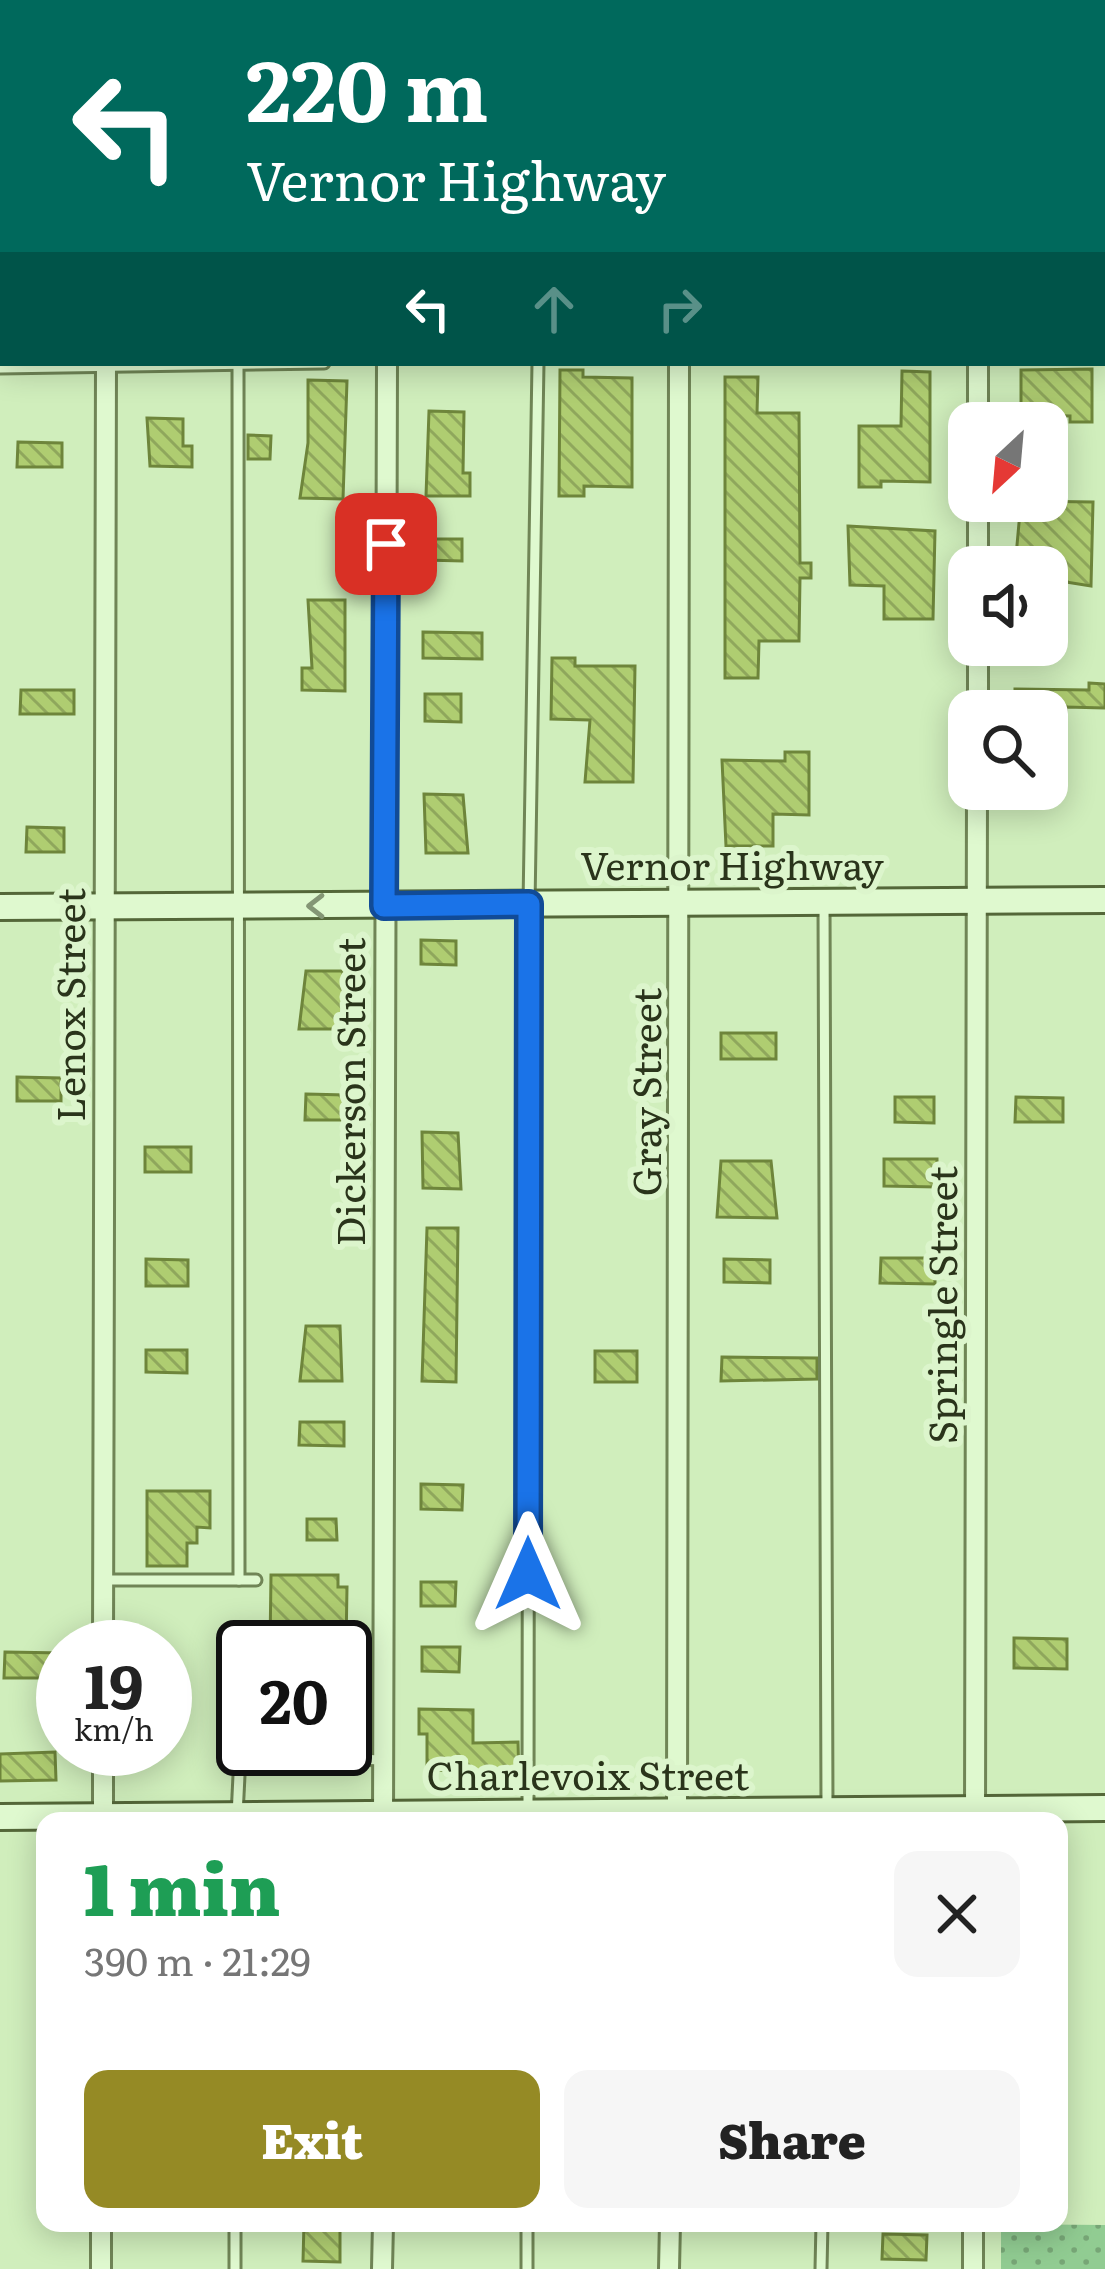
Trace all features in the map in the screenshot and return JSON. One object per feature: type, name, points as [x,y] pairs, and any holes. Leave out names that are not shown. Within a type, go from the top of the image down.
[{"type":"street","name":"Lenox Street","points":[[104,1620],[106,366]]},
{"type":"street","name":"Dickerson Street","points":[[383,1812],[387,366]]},
{"type":"street","name":"Gray Street","points":[[677,1812],[680,366]]},
{"type":"street","points":[[978,366],[978,402]]},
{"type":"street","name":"Springle Street","points":[[975,1812],[977,810]]},
{"type":"street","name":"Vernor Highway","points":[[0,907],[1105,900]]},
{"type":"street","points":[[103,1776],[103,1812]]},
{"type":"street","name":"Charlevoix Street","points":[[1031,1812],[1105,1808]]},
{"type":"street","name":"Charlevoix Street","points":[[0,1817],[36,1818]]},
{"type":"street","points":[[100,2269],[101,2232]]},
{"type":"street","points":[[382,2232],[382,2269]]},
{"type":"street","points":[[669,2269],[670,2232]]},
{"type":"street","points":[[973,2269],[974,2232]]},
{"type":"lane","points":[[0,368],[71,366]]},
{"type":"lane","points":[[238,366],[239,1580]]},
{"type":"lane","points":[[527,1812],[529,904],[538,366]]},
{"type":"lane","points":[[824,902],[827,1812]]},
{"type":"lane","points":[[104,1580],[171,1584],[256,1580]]},
{"type":"lane","points":[[372,1760],[384,1760]]},
{"type":"lane","points":[[237,1812],[238,1776]]},
{"type":"lane","points":[[235,2269],[236,2232]]},
{"type":"lane","points":[[527,2232],[527,2269]]},
{"type":"lane","points":[[821,2269],[822,2232]]},
{"type":"green space","points":[[1068,2225],[1105,2225],[1105,2269],[1001,2269],[1001,2232],[1068,2232]]},
{"type":"building","points":[[1092,369],[1092,422],[1070,422],[1068,402],[1021,402],[1021,370]]},
{"type":"building","points":[[560,370],[583,370],[583,377],[632,378],[632,487],[584,486],[584,496],[559,496]]},
{"type":"building","points":[[902,371],[930,372],[930,482],[881,481],[881,487],[859,487],[859,426],[901,426]]},
{"type":"building","points":[[725,377],[758,377],[757,413],[799,413],[800,563],[811,563],[811,578],[800,578],[799,641],[759,641],[758,678],[725,678]]},
{"type":"building","points":[[308,380],[347,381],[343,499],[300,498],[308,443]]},
{"type":"building","points":[[429,411],[464,412],[463,473],[470,473],[470,496],[426,496]]},
{"type":"building","points":[[147,418],[183,419],[183,446],[192,446],[192,467],[150,466]]},
{"type":"building","points":[[248,435],[271,436],[270,459],[248,459]]},
{"type":"building","points":[[18,442],[62,443],[62,467],[17,467]]},
{"type":"building","points":[[1068,502],[1093,502],[1091,586],[1068,582],[1068,546],[1017,546],[1019,522],[1068,522]]},
{"type":"building","points":[[848,526],[935,531],[933,619],[884,619],[884,586],[850,585]]},
{"type":"building","points":[[425,539],[462,539],[462,561],[425,560]]},
{"type":"building","points":[[308,600],[345,600],[345,691],[302,690],[302,668],[312,668]]},
{"type":"building","points":[[423,632],[482,633],[482,659],[423,658]]},
{"type":"building","points":[[552,658],[575,658],[575,666],[635,666],[633,782],[585,782],[590,720],[551,719]]},
{"type":"building","points":[[1089,683],[1105,684],[1105,708],[1068,707],[1068,690],[1015,689],[1089,690]]},
{"type":"building","points":[[21,690],[74,690],[74,714],[20,714]]},
{"type":"building","points":[[425,694],[461,694],[461,722],[425,721]]},
{"type":"building","points":[[785,752],[809,752],[809,815],[773,814],[773,846],[726,846],[722,760],[785,761]]},
{"type":"building","points":[[424,794],[463,795],[468,853],[426,853]]},
{"type":"building","points":[[27,827],[64,828],[64,852],[26,852]]},
{"type":"building","points":[[421,940],[456,941],[456,965],[421,964]]},
{"type":"building","points":[[306,971],[343,971],[345,1029],[299,1029]]},
{"type":"building","points":[[721,1033],[776,1033],[776,1059],[721,1059]]},
{"type":"building","points":[[17,1077],[61,1078],[61,1101],[17,1101]]},
{"type":"building","points":[[306,1094],[345,1095],[344,1120],[305,1120]]},
{"type":"building","points":[[895,1097],[934,1097],[934,1123],[895,1122]]},
{"type":"building","points":[[1016,1097],[1063,1098],[1063,1122],[1015,1122]]},
{"type":"building","points":[[422,1132],[458,1133],[461,1189],[423,1188]]},
{"type":"building","points":[[145,1147],[191,1147],[191,1172],[145,1172]]},
{"type":"building","points":[[884,1159],[937,1159],[937,1187],[884,1186]]},
{"type":"building","points":[[721,1161],[771,1161],[777,1218],[717,1217]]},
{"type":"building","points":[[427,1228],[458,1228],[456,1382],[422,1381]]},
{"type":"building","points":[[881,1258],[935,1258],[935,1284],[880,1283]]},
{"type":"building","points":[[146,1259],[188,1260],[188,1286],[146,1286]]},
{"type":"building","points":[[724,1259],[770,1260],[770,1283],[724,1282]]},
{"type":"building","points":[[306,1326],[340,1326],[342,1381],[300,1381]]},
{"type":"building","points":[[146,1350],[187,1350],[187,1373],[146,1372]]},
{"type":"building","points":[[595,1351],[637,1351],[637,1382],[595,1382]]},
{"type":"building","points":[[722,1357],[817,1358],[817,1379],[721,1381]]},
{"type":"building","points":[[300,1422],[344,1422],[344,1446],[299,1445]]},
{"type":"building","points":[[421,1484],[463,1485],[462,1510],[421,1509]]},
{"type":"building","points":[[147,1491],[210,1491],[210,1528],[197,1527],[197,1543],[187,1543],[187,1566],[147,1566]]},
{"type":"building","points":[[307,1519],[336,1519],[337,1540],[307,1540]]},
{"type":"building","points":[[271,1575],[338,1575],[338,1587],[347,1587],[346,1620],[270,1620]]},
{"type":"building","points":[[421,1582],[456,1582],[455,1606],[421,1606]]},
{"type":"building","points":[[1014,1638],[1067,1639],[1067,1669],[1014,1668]]},
{"type":"building","points":[[422,1647],[460,1647],[459,1672],[422,1671]]},
{"type":"building","points":[[5,1652],[36,1653],[36,1678],[4,1678]]},
{"type":"building","points":[[419,1709],[473,1710],[473,1743],[518,1742],[519,1780],[499,1780],[498,1771],[427,1770],[427,1734],[419,1734]]},
{"type":"building","points":[[36,1753],[36,1776],[56,1776],[56,1780],[0,1781],[0,1754]]},
{"type":"building","points":[[304,2232],[340,2232],[340,2262],[303,2261]]},
{"type":"building","points":[[883,2234],[927,2235],[926,2260],[882,2259]]},
{"type":"route","points":[[386,544],[384,906],[529,904],[528,1574]]}]
